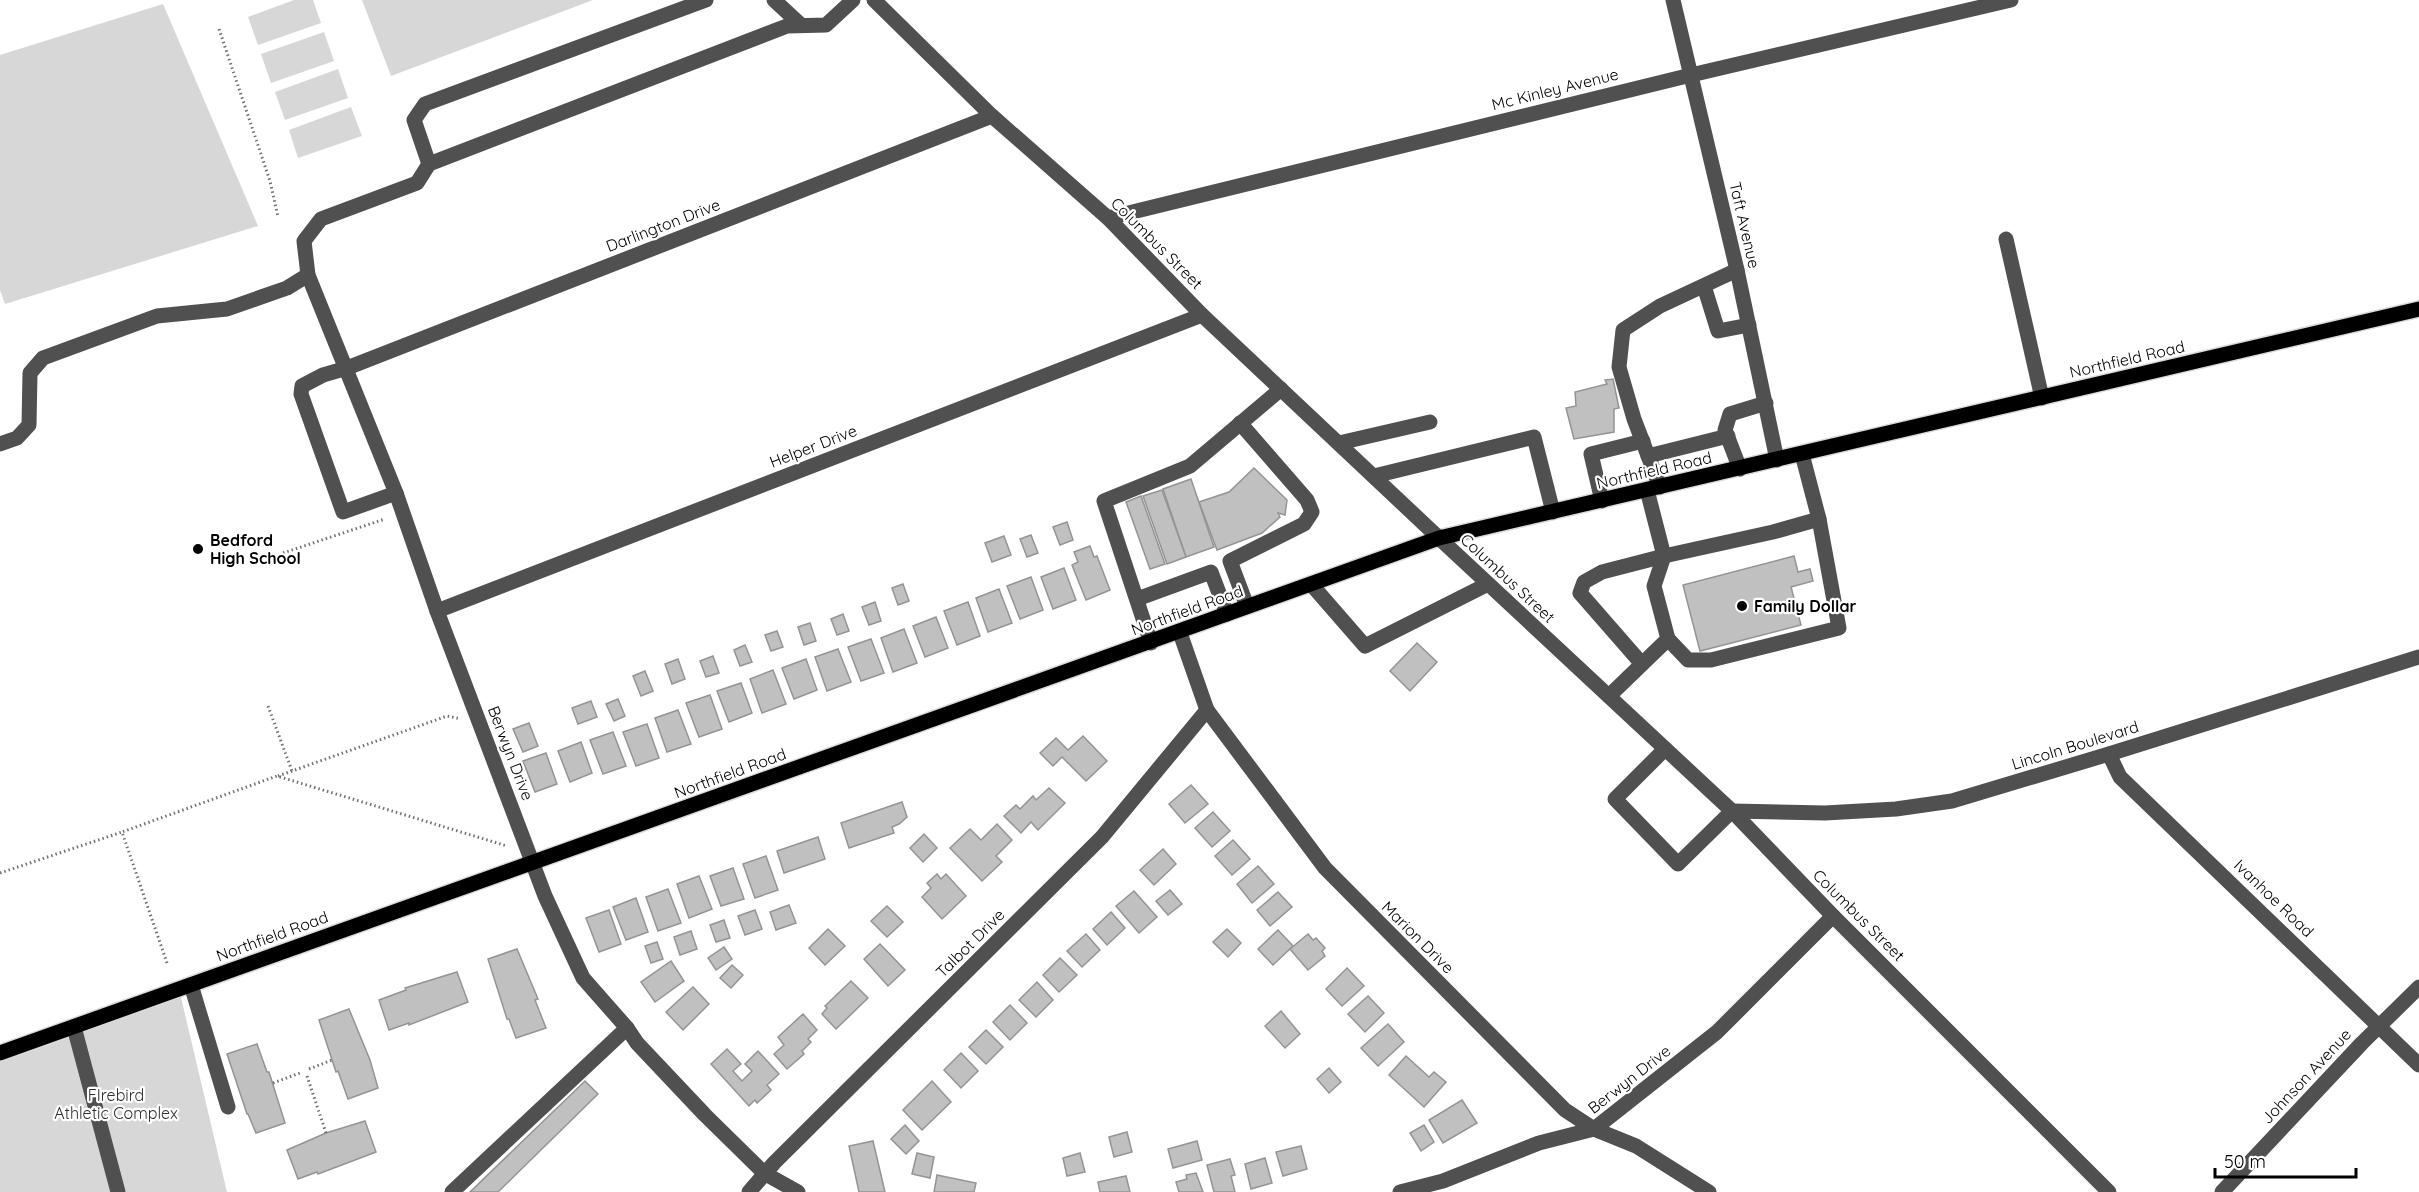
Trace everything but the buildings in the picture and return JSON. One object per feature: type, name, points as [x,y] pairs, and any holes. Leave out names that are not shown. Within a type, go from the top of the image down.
[{"type":"main road","name":"Northfield Road","points":[[0,1053],[1180,633],[1247,606],[1439,538],[2419,309]]},
{"type":"street","points":[[705,0],[425,104],[414,120],[429,164],[787,26],[826,25],[853,0]]},
{"type":"street","points":[[774,0],[801,25]]},
{"type":"street","name":"Columbus Street","points":[[874,0],[992,116],[1108,218],[1202,315],[1732,811],[1833,916],[2109,1192]]},
{"type":"street","name":"Taft Avenue","points":[[1673,0],[1737,270],[1777,460]]},
{"type":"street","name":"Mc Kinley Avenue","points":[[1108,218],[1691,75],[2011,0]]},
{"type":"street","name":"Darlington Drive","points":[[396,493],[343,512],[301,394],[302,386],[323,375],[348,368],[992,116]]},
{"type":"street","name":"Berwyn Drive","points":[[429,164],[417,183],[321,219],[304,241],[308,275],[348,368],[396,493],[437,611],[545,896],[583,978],[627,1028],[637,1043],[764,1173],[798,1192]]},
{"type":"street","points":[[2006,239],[2042,398]]},
{"type":"street","points":[[1737,270],[1660,306],[1623,330],[1619,367],[1648,456],[1664,556],[1654,586],[1668,639],[1688,660],[1711,660],[1839,628],[1819,519],[1802,454]]},
{"type":"street","points":[[0,444],[17,438],[28,425],[30,373],[36,363],[43,358],[157,316],[227,309],[287,288],[308,275]]},
{"type":"street","points":[[1704,286],[1718,331],[1749,325]]},
{"type":"street","name":"Helper Drive","points":[[437,611],[1202,315]]},
{"type":"street","points":[[1151,643],[1104,501],[1190,466],[1281,389]]},
{"type":"street","points":[[1740,469],[1725,430],[1730,414],[1766,403]]},
{"type":"street","points":[[1339,443],[1430,422]]},
{"type":"street","points":[[1240,423],[1307,500],[1312,512],[1304,524],[1230,561],[1247,606]]},
{"type":"street","points":[[1648,456],[1728,436]]},
{"type":"street","points":[[1374,476],[1534,437],[1553,512]]},
{"type":"street","points":[[1602,501],[1591,454],[1643,441]]},
{"type":"street","points":[[1642,664],[1580,593],[1584,582],[1602,572],[1819,519]]},
{"type":"street","points":[[1137,599],[1211,572],[1227,614]]},
{"type":"street","points":[[1311,584],[1365,646],[1488,584]]},
{"type":"street","name":"Marion Drive","points":[[1180,633],[1207,710],[1325,868],[1565,1110],[1594,1129],[1636,1146],[1709,1192]]},
{"type":"street","points":[[1609,696],[1668,639]]},
{"type":"street","name":"Lincoln Boulevard","points":[[1732,811],[1825,813],[1896,809],[1952,801],[2419,657]]},
{"type":"street","name":"Talbot Drive","points":[[749,1192],[764,1173],[1102,837],[1207,710]]},
{"type":"street","points":[[1665,749],[1615,799],[1678,864],[1732,811]]},
{"type":"street","name":"Ivanhoe Road","points":[[2109,754],[2121,777],[2419,1065]]},
{"type":"street","name":"Berwyn Drive","points":[[1400,1192],[1443,1181],[1539,1143],[1594,1129],[1717,1032],[1833,916]]},
{"type":"street","points":[[190,985],[228,1107]]},
{"type":"street","name":"Johnson Avenue","points":[[2222,1192],[2419,987]]},
{"type":"street","points":[[74,1027],[118,1192]]},
{"type":"street","points":[[452,1192],[627,1028]]},
{"type":"path","points":[[219,29],[270,181],[278,217]]},
{"type":"path","points":[[283,553],[385,519]]},
{"type":"path","points":[[268,706],[292,771]]},
{"type":"path","points":[[0,873],[447,716],[460,719]]},
{"type":"path","points":[[278,776],[507,846]]},
{"type":"path","points":[[122,832],[167,963]]},
{"type":"path","points":[[309,1069],[332,1060]]},
{"type":"path","points":[[273,1083],[300,1072]]},
{"type":"path","points":[[307,1076],[326,1133]]},
{"type":"green space","points":[[294,0],[313,0],[321,23],[258,45],[248,17]]},
{"type":"green space","points":[[362,0],[593,0],[391,76]]},
{"type":"green space","points":[[163,4],[258,226],[5,304],[0,290],[0,55]]},
{"type":"green space","points":[[324,32],[334,61],[271,83],[261,54]]},
{"type":"green space","points":[[338,69],[348,98],[285,120],[275,92]]},
{"type":"green space","points":[[351,107],[362,136],[298,158],[289,130]]},
{"type":"green space","name":"FIrebird Athletic Complex","points":[[179,989],[227,1192],[0,1192],[0,1053]]},
{"type":"place","name":"Bedford High School","points":[[198,549]]},
{"type":"place","name":"Family Dollar","points":[[1742,606]]}]
